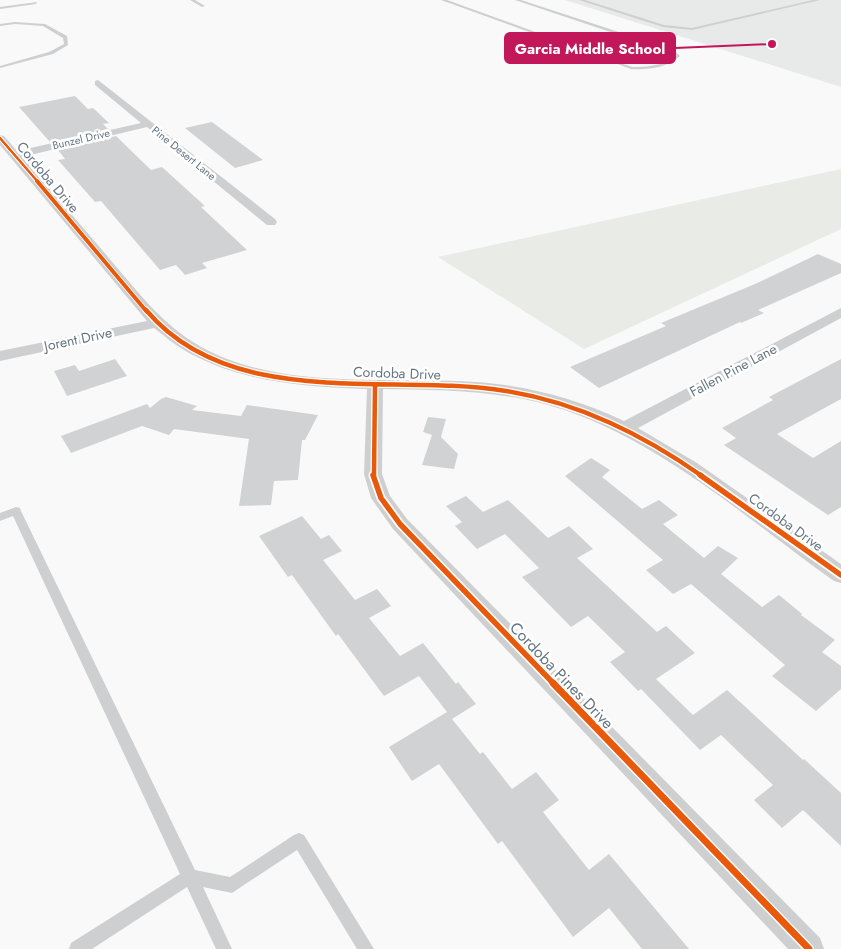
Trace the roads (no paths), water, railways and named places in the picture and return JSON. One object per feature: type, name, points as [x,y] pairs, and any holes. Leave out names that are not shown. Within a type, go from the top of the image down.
[{"type":"street","name":"Pine Desert Lane","points":[[98,83],[271,222]]},
{"type":"street","name":"Bunzel Drive","points":[[15,155],[148,124]]},
{"type":"street","name":"Cordoba Drive","points":[[0,138],[157,323],[180,341],[207,356],[285,379],[475,387],[519,393],[562,403],[625,428],[675,456],[841,575]]},
{"type":"street","name":"Fallen Pine Lane","points":[[625,428],[841,312]]},
{"type":"street","name":"Jorent Drive","points":[[0,356],[157,323]]},
{"type":"street","name":"Cordoba Pines Drive","points":[[375,384],[373,474],[382,498],[400,524],[809,949]]},
{"type":"lane","points":[[192,0],[203,6]]},
{"type":"lane","points":[[443,0],[630,68],[651,67],[666,63],[678,56],[672,51],[517,0]]},
{"type":"lane","points":[[581,0],[676,28],[704,28],[818,0]]},
{"type":"lane","points":[[771,11],[774,4],[792,0]]},
{"type":"lane","points":[[0,8],[36,3]]},
{"type":"lane","points":[[0,25],[44,25],[65,37],[66,45],[51,53],[0,67]]},
{"type":"lane","points":[[0,517],[16,511],[224,949]]},
{"type":"lane","points":[[77,949],[189,877],[232,885],[299,840],[366,949]]},
{"type":"place","name":"Garcia Middle School","points":[[772,44]]}]
